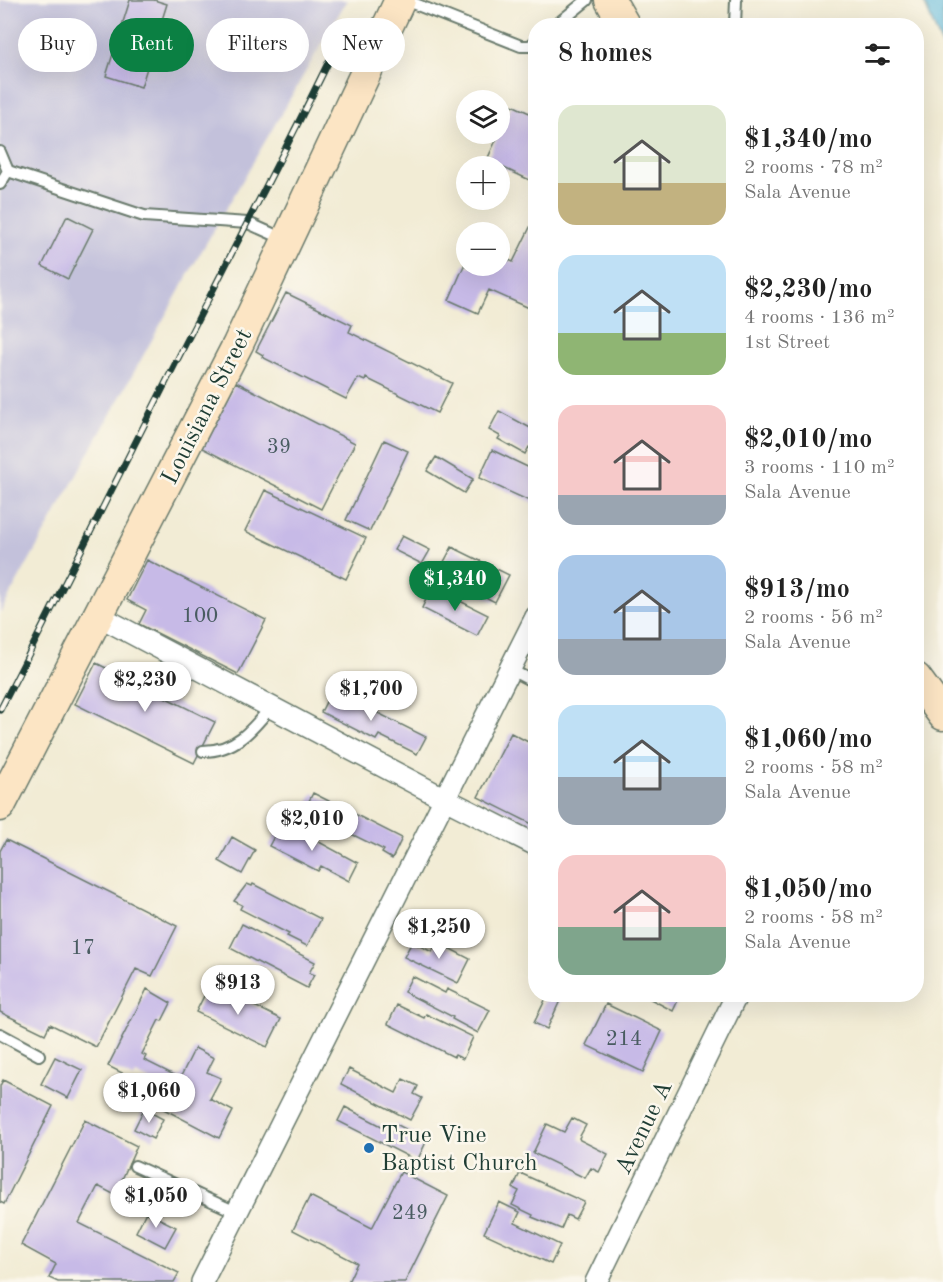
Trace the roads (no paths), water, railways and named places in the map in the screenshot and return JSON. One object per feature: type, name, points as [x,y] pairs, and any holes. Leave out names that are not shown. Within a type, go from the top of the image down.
[{"type":"main road","name":"Louisiana Street","points":[[0,806],[238,344],[400,0]]},
{"type":"main road","points":[[610,0],[620,18]]},
{"type":"main road","points":[[924,689],[943,715]]},
{"type":"street","points":[[99,616],[528,841]]},
{"type":"street","points":[[202,1282],[528,632]]},
{"type":"street","name":"Avenue A","points":[[596,1282],[732,1002]]},
{"type":"lane","points":[[405,0],[521,46],[528,46]]},
{"type":"lane","points":[[565,18],[587,0]]},
{"type":"lane","points":[[735,18],[736,0]]},
{"type":"lane","points":[[0,152],[8,171],[144,216],[248,223],[287,240]]},
{"type":"lane","points":[[0,184],[8,171]]},
{"type":"lane","points":[[509,669],[528,679]]},
{"type":"lane","points":[[203,751],[225,748],[247,735],[271,707]]},
{"type":"lane","points":[[0,1034],[39,1055]]},
{"type":"lane","points":[[135,1166],[236,1212]]},
{"type":"water","points":[[923,0],[943,0],[943,48]]},
{"type":"railway","points":[[0,710],[324,72]]},
{"type":"place","name":"True Vine Baptist Church","points":[[369,1148]]}]
